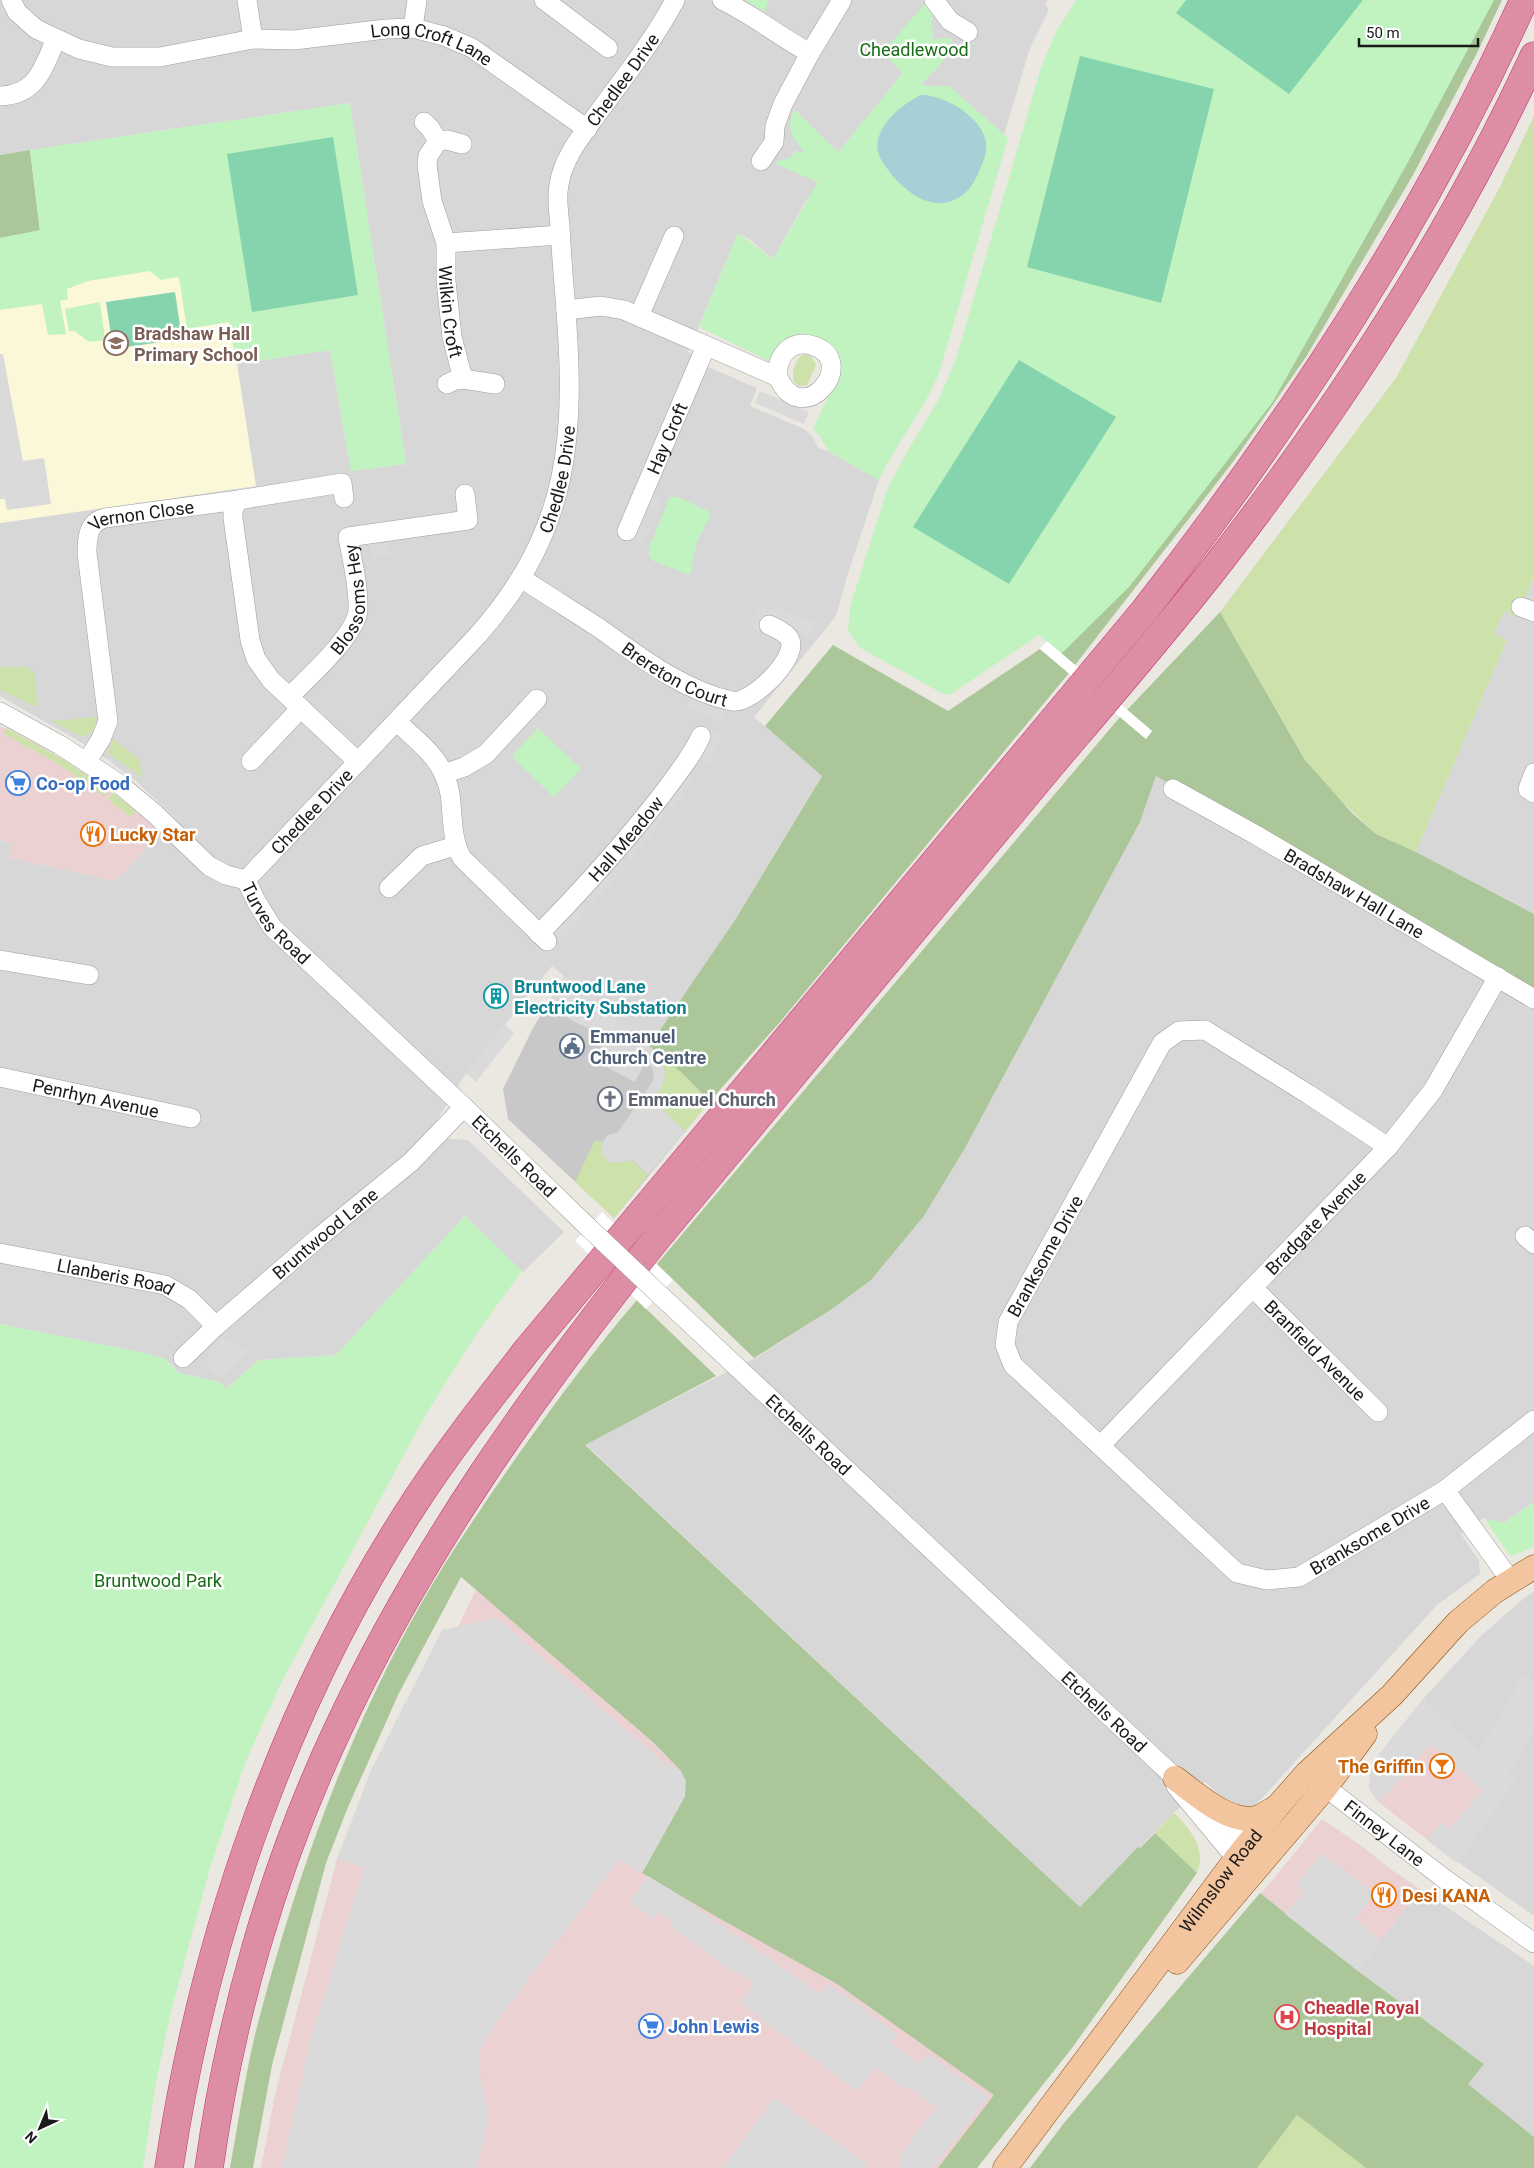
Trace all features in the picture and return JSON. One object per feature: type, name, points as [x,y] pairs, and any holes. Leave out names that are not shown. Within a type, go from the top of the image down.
[{"type":"highway","points":[[169,2168],[189,2054],[203,1998],[232,1894],[256,1825],[288,1746],[327,1660],[378,1563],[416,1500],[481,1409],[528,1350],[1145,610],[1193,548],[1287,417],[1374,284],[1448,155],[1524,0]]},
{"type":"highway","points":[[209,2168],[226,2070],[241,2006],[262,1930],[290,1844],[314,1783],[360,1682],[388,1629],[448,1527],[510,1433],[607,1300],[1165,629],[1273,491],[1354,375],[1399,304],[1476,171],[1534,56]]},
{"type":"main road","name":"Wilmslow Road","points":[[1005,2168],[1277,1807],[1307,1773],[1392,1695],[1458,1622],[1479,1603],[1534,1567]]},
{"type":"main road","name":"Wilmslow Road","points":[[1068,2084],[1268,1858],[1326,1787],[1392,1695]]},
{"type":"main road","points":[[1175,1778],[1222,1812],[1244,1818],[1256,1818],[1277,1807]]},
{"type":"street","name":"Long Croft Lane","points":[[10,0],[17,12],[25,20],[56,39],[94,53],[134,58],[160,57],[253,39],[294,40],[386,29],[413,28],[444,36],[472,48],[586,129]]},
{"type":"street","points":[[247,0],[253,39]]},
{"type":"street","points":[[413,28],[418,0]]},
{"type":"street","points":[[544,0],[608,48]]},
{"type":"street","name":"Chedlee Drive","points":[[246,880],[397,722],[488,623],[521,578],[536,551],[546,528],[563,470],[570,399],[558,197],[561,174],[566,161],[586,129],[658,29],[676,0]]},
{"type":"street","points":[[722,0],[741,9],[782,38],[810,53]]},
{"type":"street","points":[[761,161],[774,142],[778,117],[810,53],[842,0]]},
{"type":"street","points":[[934,0],[950,21],[968,32]]},
{"type":"street","points":[[0,96],[16,94],[31,87],[38,77],[56,39]]},
{"type":"street","points":[[424,122],[438,142],[446,140],[462,144]]},
{"type":"street","name":"Wilkin Croft","points":[[438,142],[428,156],[426,166],[432,201],[446,243],[446,281],[455,382],[495,384]]},
{"type":"street","name":"Wilkin Croft","points":[[446,243],[560,235]]},
{"type":"street","points":[[639,316],[674,236]]},
{"type":"street","points":[[566,310],[601,306],[612,307],[639,316],[778,377]]},
{"type":"street","name":"Hay Croft","points":[[627,531],[706,346]]},
{"type":"street","name":"Vernon Close","points":[[87,761],[104,733],[108,721],[87,553],[89,532],[93,524],[105,518],[346,487]]},
{"type":"street","name":"Blossoms Hey","points":[[295,702],[342,641],[355,621],[358,612],[358,600],[348,537],[468,520],[465,494]]},
{"type":"street","points":[[238,500],[233,510],[233,518],[250,640],[256,660],[262,670],[358,762]]},
{"type":"street","name":"Brereton Court","points":[[521,578],[663,670],[699,690],[732,701],[746,700],[762,687],[776,673],[791,650],[791,641],[787,635],[769,625]]},
{"type":"street","points":[[444,774],[464,767],[486,754],[537,699]]},
{"type":"street","points":[[250,760],[295,702]]},
{"type":"street","name":"Turves Road","points":[[0,712],[87,761],[141,802],[209,866],[246,880],[272,927],[464,1107]]},
{"type":"street","name":"Hall Meadow","points":[[397,722],[430,752],[439,763],[450,794],[455,846],[462,858],[543,938],[637,826],[687,762],[701,736]]},
{"type":"street","points":[[1534,773],[1528,789],[1534,792]]},
{"type":"street","name":"Bradshaw Hall Lane","points":[[1173,789],[1256,835],[1534,1000]]},
{"type":"street","points":[[389,888],[422,856],[455,846]]},
{"type":"street","points":[[0,960],[89,975]]},
{"type":"street","name":"Bradgate Avenue","points":[[1101,1445],[1388,1147],[1433,1090],[1498,977]]},
{"type":"street","name":"Branksome Drive","points":[[1388,1147],[1308,1094],[1205,1030],[1179,1031],[1162,1043],[1008,1322],[1005,1345],[1013,1365],[1237,1573],[1267,1580],[1299,1577],[1445,1490],[1534,1420]]},
{"type":"street","name":"Penrhyn Avenue","points":[[0,1077],[191,1118]]},
{"type":"street","name":"Etchells Road","points":[[464,1107],[660,1295],[1175,1778],[1243,1851],[1252,1876]]},
{"type":"street","name":"Bruntwood Lane","points":[[183,1358],[216,1326],[318,1238],[411,1162],[464,1107]]},
{"type":"street","name":"Llanberis Road","points":[[0,1253],[165,1285],[190,1299],[216,1326]]},
{"type":"street","name":"Branfield Avenue","points":[[1253,1288],[1378,1412]]},
{"type":"street","points":[[1445,1490],[1511,1581]]},
{"type":"street","name":"Etchells Road","points":[[1155,1760],[1243,1851],[1268,1858]]},
{"type":"street","name":"Finney Lane","points":[[1307,1773],[1442,1877],[1534,1943]]},
{"type":"shaded area","points":[[0,0],[1047,0],[1045,5],[1049,9],[1029,51],[1004,135],[949,87],[925,86],[903,72],[805,202],[773,259],[749,239],[738,233],[688,352],[692,354],[694,361],[757,388],[750,406],[804,429],[813,437],[818,448],[828,451],[879,480],[836,616],[754,717],[822,775],[735,920],[649,1046],[552,966],[464,1076],[434,1125],[449,1139],[468,1140],[564,1232],[523,1272],[465,1216],[336,1355],[259,1360],[226,1389],[219,1382],[179,1373],[171,1364],[144,1353],[0,1324],[0,840],[13,844],[7,857],[116,881],[175,818],[137,782],[108,760],[79,741],[0,696],[0,523],[255,486],[236,364],[330,350],[351,471],[406,464],[350,103],[0,155]]},
{"type":"shaded area","name":"Bradshaw Hall Primary School","points":[[200,125],[256,486],[0,523],[0,155]]},
{"type":"shaded area","points":[[0,354],[3,354],[23,461],[44,458],[51,504],[7,510],[5,499],[0,499]]},
{"type":"shaded area","points":[[760,391],[809,412],[804,424],[755,403]]},
{"type":"shaded area","points":[[649,493],[663,499],[657,513],[643,507]]},
{"type":"shaded area","points":[[637,524],[650,530],[644,544],[631,539]]},
{"type":"shaded area","points":[[387,543],[389,555],[372,557],[370,545]]},
{"type":"shaded area","points":[[1534,577],[1534,914],[1416,852],[1507,640],[1494,634],[1504,611],[1517,616]]},
{"type":"shaded area","points":[[760,605],[772,611],[774,605],[816,624],[811,636],[770,618],[764,632],[750,626]]},
{"type":"shaded area","points":[[691,694],[725,708],[720,721],[686,707]]},
{"type":"shaded area","points":[[0,726],[35,743],[87,775],[140,814],[160,833],[116,881],[7,857],[13,844],[0,840]]},
{"type":"shaded area","points":[[698,726],[721,736],[709,765],[697,758],[696,732]]},
{"type":"shaded area","points":[[686,773],[696,778],[670,812],[662,805]]},
{"type":"shaded area","points":[[1156,776],[1534,988],[1534,1502],[1504,1523],[1484,1518],[1461,1534],[1479,1561],[1480,1574],[1437,1605],[1254,1807],[1231,1805],[1205,1782],[1080,1907],[585,1444],[759,1356],[832,1309],[871,1280],[924,1216],[965,1148],[1140,822]]},
{"type":"shaded area","points":[[658,809],[666,816],[630,861],[623,855]]},
{"type":"shaded area","points":[[618,860],[626,866],[593,905],[585,898]]},
{"type":"shaded area","points":[[580,903],[588,910],[561,939],[553,933]]},
{"type":"shaded area","points":[[564,977],[682,1073],[710,1101],[614,1218],[508,1119],[503,1089],[533,1028]]},
{"type":"shaded area","points":[[564,977],[655,1051],[663,1063],[665,1074],[663,1084],[653,1101],[685,1131],[648,1175],[632,1160],[619,1163],[609,1162],[601,1153],[603,1142],[608,1135],[618,1132],[653,1081],[654,1073],[652,1068],[646,1061],[635,1082],[595,1061],[606,1038],[560,1014],[550,1000]]},
{"type":"shaded area","points":[[505,1025],[514,1033],[476,1082],[466,1073]]},
{"type":"shaded area","points":[[223,1336],[250,1351],[218,1380],[208,1369],[210,1348]]},
{"type":"shaded area","points":[[476,1590],[654,1743],[681,1771],[643,1873],[715,1916],[837,1984],[1020,2112],[977,2168],[261,2168],[275,2095],[337,1859],[371,1771],[442,1630],[458,1627]]},
{"type":"shaded area","points":[[1534,1591],[1534,1684],[1524,1675],[1479,1753],[1423,1699],[1482,1635]]},
{"type":"shaded area","points":[[497,1618],[662,1761],[681,1771],[686,1781],[685,1796],[642,1873],[619,1860],[499,2018],[480,2049],[479,2073],[489,2114],[485,2139],[476,2168],[282,2168],[313,2030],[365,1868],[337,1859],[371,1771],[442,1630]]},
{"type":"shaded area","name":"The Griffin","points":[[1524,1675],[1534,1684],[1534,1730],[1508,1774],[1515,1780],[1457,1863],[1376,1800],[1369,1788],[1371,1769],[1380,1753],[1423,1699],[1479,1753]]},
{"type":"shaded area","name":"The Griffin","points":[[1524,1675],[1534,1684],[1534,1730],[1508,1774],[1515,1780],[1457,1863],[1427,1840],[1442,1822],[1450,1829],[1483,1790],[1430,1744],[1379,1803],[1369,1788],[1371,1769],[1380,1753],[1423,1699],[1479,1753]]},
{"type":"shaded area","points":[[1534,1730],[1534,1916],[1458,1862],[1515,1780],[1507,1774]]},
{"type":"shaded area","points":[[1322,1819],[1420,1889],[1358,1971],[1261,1894]]},
{"type":"shaded area","points":[[1321,1853],[1374,1894],[1355,1919],[1381,1940],[1358,1971],[1285,1914],[1304,1891],[1297,1885]]},
{"type":"shaded area","points":[[648,1876],[820,1994],[829,1984],[897,2033],[890,2043],[919,2064],[927,2054],[988,2097],[933,2168],[900,2168],[900,2156],[936,2107],[913,2090],[901,2087],[875,2067],[857,2091],[740,2003],[754,1983],[740,1972],[737,1975],[671,1927],[674,1923],[659,1912],[654,1919],[629,1902]]},
{"type":"shaded area","points":[[1420,1889],[1534,1966],[1534,2137],[1468,2084],[1483,2063],[1358,1971]]},
{"type":"shaded area","points":[[774,2098],[867,2164],[865,2168],[723,2168]]},
{"type":"green space","points":[[745,0],[769,0],[764,12]]},
{"type":"green space","points":[[1076,0],[1494,0],[1408,162],[1272,403],[1129,587],[1061,654],[1039,635],[951,694],[945,695],[859,647],[848,630],[850,607],[887,490],[939,399],[956,359],[1041,68],[1056,32]]},
{"type":"green space","points":[[1186,0],[1363,0],[1289,94],[1176,13]]},
{"type":"green space","points":[[1484,0],[1502,0],[1477,53],[1413,175],[1306,357],[1233,462],[1075,665],[1047,641]]},
{"type":"green space","name":"Cheadlewood","points":[[925,4],[933,13],[931,26],[934,33],[932,38],[936,41],[939,38],[953,39],[941,64],[922,83],[925,86],[949,86],[1008,138],[939,373],[926,401],[893,453],[879,480],[828,451],[820,436],[813,429],[831,390],[838,369],[839,359],[837,352],[828,344],[771,362],[699,327],[738,233],[773,259],[818,182],[776,164],[777,161],[790,158],[796,150],[801,153],[803,150],[791,131],[790,126],[794,109],[838,152],[903,73],[882,53]]},
{"type":"green space","points":[[1080,56],[1214,89],[1161,303],[1027,267]]},
{"type":"green space","points":[[350,103],[406,464],[351,471],[330,350],[236,364],[229,322],[187,329],[179,277],[161,280],[150,271],[88,281],[67,289],[68,299],[60,301],[66,334],[48,335],[42,304],[0,310],[0,238],[40,230],[30,150]]},
{"type":"green space","points":[[1534,116],[1534,577],[1517,617],[1504,611],[1494,634],[1507,640],[1416,852],[1376,834],[1328,788],[1305,759],[1220,612],[1396,378],[1500,187]]},
{"type":"green space","points":[[333,137],[358,295],[252,312],[227,154]]},
{"type":"green space","points":[[30,150],[40,231],[0,238],[0,155]]},
{"type":"green space","points":[[175,292],[182,339],[113,349],[106,302]]},
{"type":"green space","points":[[100,302],[105,340],[89,342],[75,331],[69,331],[65,309]]},
{"type":"green space","points":[[804,354],[811,356],[816,365],[807,385],[799,386],[794,382],[793,370],[798,359]]},
{"type":"green space","points":[[1019,360],[1116,417],[1009,584],[913,527]]},
{"type":"green space","points":[[670,497],[678,497],[710,512],[697,542],[690,575],[653,561],[649,555],[649,548]]},
{"type":"green space","points":[[1220,612],[1305,760],[1352,813],[1376,834],[1416,852],[1534,914],[1534,988],[1156,776],[1140,822],[965,1148],[924,1216],[871,1280],[832,1309],[754,1358],[657,1264],[1120,717],[1146,739],[1152,731],[1127,710]]},
{"type":"green space","points":[[833,645],[948,711],[1040,649],[1069,673],[780,1022],[710,1101],[682,1073],[649,1046],[735,920],[822,776],[765,726]]},
{"type":"green space","points":[[0,667],[29,667],[30,671],[34,671],[38,708],[0,690]]},
{"type":"green space","points":[[97,717],[92,731],[84,736],[80,736],[51,721]]},
{"type":"green space","points":[[6,728],[61,758],[108,790],[104,796],[58,764],[4,734]]},
{"type":"green space","points":[[538,728],[581,769],[554,797],[512,757]]},
{"type":"green space","points":[[113,739],[139,759],[143,778],[108,753]]},
{"type":"green space","points":[[113,793],[136,811],[131,817],[108,800]]},
{"type":"green space","points":[[655,1051],[682,1073],[710,1101],[685,1131],[656,1104],[643,1114],[659,1092],[662,1084],[663,1069]]},
{"type":"green space","points":[[598,1140],[603,1142],[601,1153],[619,1163],[631,1160],[648,1175],[614,1218],[575,1182],[594,1142]]},
{"type":"green space","name":"Bruntwood Park","points":[[465,1216],[522,1271],[477,1333],[426,1414],[281,1683],[246,1761],[210,1868],[170,2015],[155,2088],[143,2168],[0,2168],[0,1324],[144,1353],[165,1359],[179,1373],[219,1382],[226,1389],[259,1360],[336,1355]]},
{"type":"green space","points":[[637,1300],[716,1376],[585,1445],[1080,1907],[1138,1847],[1140,1848],[1155,1833],[1197,1873],[1072,2048],[977,2168],[938,2168],[994,2095],[837,1984],[642,1873],[685,1796],[681,1771],[654,1743],[461,1577],[399,1693],[348,1807],[326,1863],[272,2065],[253,2168],[230,2168],[250,2056],[290,1911],[327,1805],[371,1702],[395,1651],[422,1602],[468,1527],[561,1396]]},
{"type":"green space","points":[[1534,1502],[1534,1547],[1512,1556],[1507,1552],[1484,1518],[1504,1523]]},
{"type":"green space","points":[[1174,1813],[1195,1840],[1200,1856],[1197,1873],[1155,1833]]},
{"type":"green space","name":"Cheadle Royal Hospital","points":[[1260,1893],[1358,1971],[1484,2064],[1468,2084],[1534,2137],[1534,2168],[1366,2168],[1297,2115],[1257,2168],[1030,2168],[1064,2123]]},
{"type":"green space","points":[[1297,2115],[1366,2168],[1257,2168]]},
{"type":"water","points":[[921,95],[945,100],[957,107],[978,124],[984,135],[986,147],[984,159],[975,180],[965,194],[950,201],[932,202],[914,195],[892,175],[878,152],[880,134],[884,125],[898,110]]},
{"type":"pier","points":[[1047,641],[1152,731],[1146,739],[1040,649]]},
{"type":"pier","points":[[602,1212],[673,1280],[646,1309],[575,1241]]},
{"type":"place","name":"Bradshaw Hall Primary School","points":[[116,343]]},
{"type":"place","name":"Co-op Food","points":[[18,783]]},
{"type":"place","name":"Lucky Star","points":[[93,834]]},
{"type":"place","name":"Bruntwood Lane Electricity Substation","points":[[496,996]]},
{"type":"place","name":"Emmanuel Church Centre","points":[[572,1046]]},
{"type":"place","name":"Emmanuel Church","points":[[610,1099]]},
{"type":"place","name":"The Griffin","points":[[1442,1766]]},
{"type":"place","name":"Desi KANA","points":[[1384,1895]]},
{"type":"place","name":"Cheadle Royal Hospital","points":[[1287,2017]]},
{"type":"place","name":"John Lewis","points":[[651,2026]]}]
